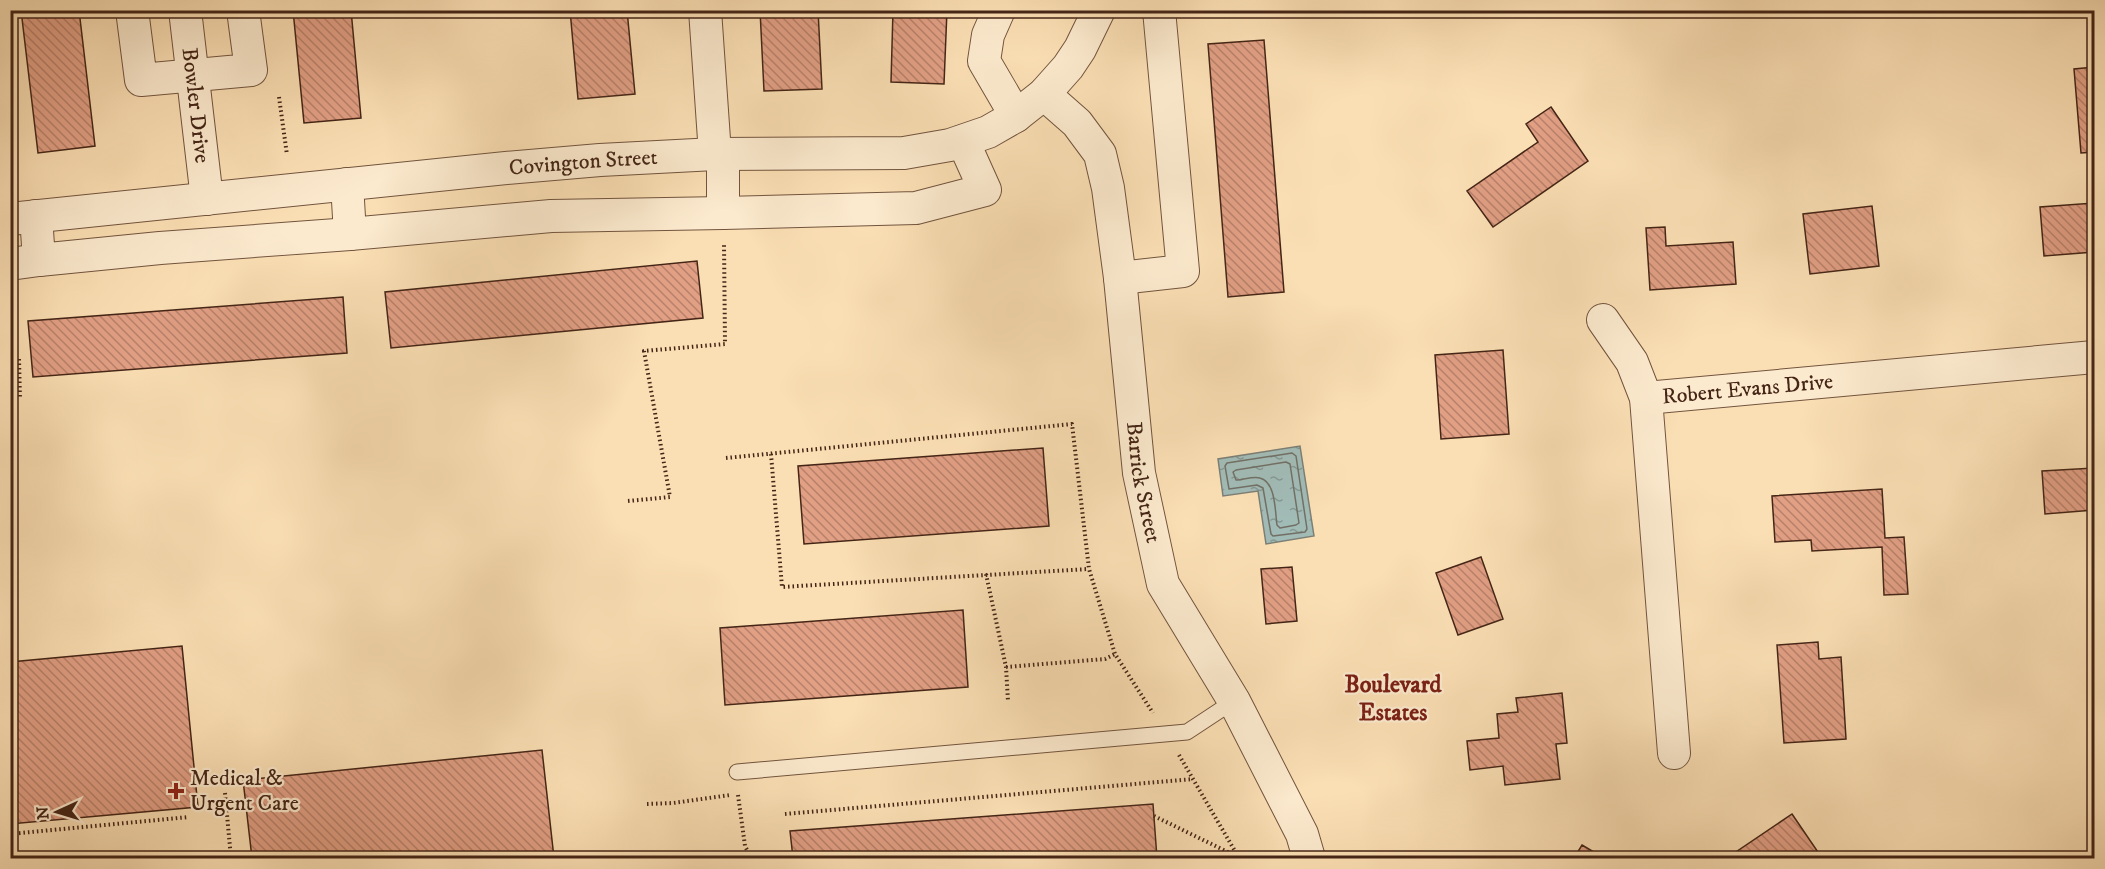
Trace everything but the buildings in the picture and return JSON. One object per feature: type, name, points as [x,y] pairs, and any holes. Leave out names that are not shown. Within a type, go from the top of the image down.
[{"type":"street","points":[[132,10],[141,80],[250,70],[243,10]]},
{"type":"street","name":"Bowler Drive","points":[[185,10],[207,199]]},
{"type":"street","points":[[705,10],[724,227]]},
{"type":"street","points":[[999,10],[988,35],[984,61],[1016,116]]},
{"type":"street","name":"Covington Street","points":[[23,218],[506,168],[719,154],[904,153],[950,145],[988,132],[1016,116],[1044,94],[1068,67],[1080,49],[1099,10]]},
{"type":"street","points":[[1120,278],[1183,271],[1159,10]]},
{"type":"street","name":"Barrick Street","points":[[1044,94],[1077,123],[1100,154],[1108,188],[1120,278],[1139,473],[1163,584],[1234,701],[1302,834],[1309,858]]},
{"type":"street","points":[[23,218],[25,262],[160,248],[551,216],[724,227],[916,208],[985,190],[963,141]]},
{"type":"street","points":[[347,184],[350,234]]},
{"type":"street","points":[[1604,320],[1632,362],[1646,398]]},
{"type":"street","name":"Robert Evans Drive","points":[[1674,753],[1646,398],[2094,357]]},
{"type":"lane","points":[[737,772],[1187,732],[1234,701]]},
{"type":"path","points":[[279,97],[286,155]]},
{"type":"path","points":[[628,501],[670,497],[644,351],[725,344],[724,227]]},
{"type":"path","points":[[19,359],[20,399]]},
{"type":"path","points":[[726,458],[1072,424],[1089,568],[1115,654],[1167,734],[1239,858]]},
{"type":"path","points":[[771,454],[782,587],[1089,568]]},
{"type":"path","points":[[986,574],[1006,667],[1008,701]]},
{"type":"path","points":[[1006,667],[1105,659],[1115,654]]},
{"type":"path","points":[[785,814],[1193,779]]},
{"type":"path","points":[[225,793],[231,858]]},
{"type":"path","points":[[647,804],[673,803],[738,794],[745,846],[751,858]]},
{"type":"path","points":[[1154,816],[1239,858]]},
{"type":"path","points":[[10,834],[189,817]]},
{"type":"water","points":[[1300,446],[1314,536],[1266,544],[1258,491],[1223,496],[1218,459]]},
{"type":"place","name":"Medical & Urgent Care","points":[[176,791]]},
{"type":"district","name":"Boulevard Estates","points":[[1393,699]]}]
